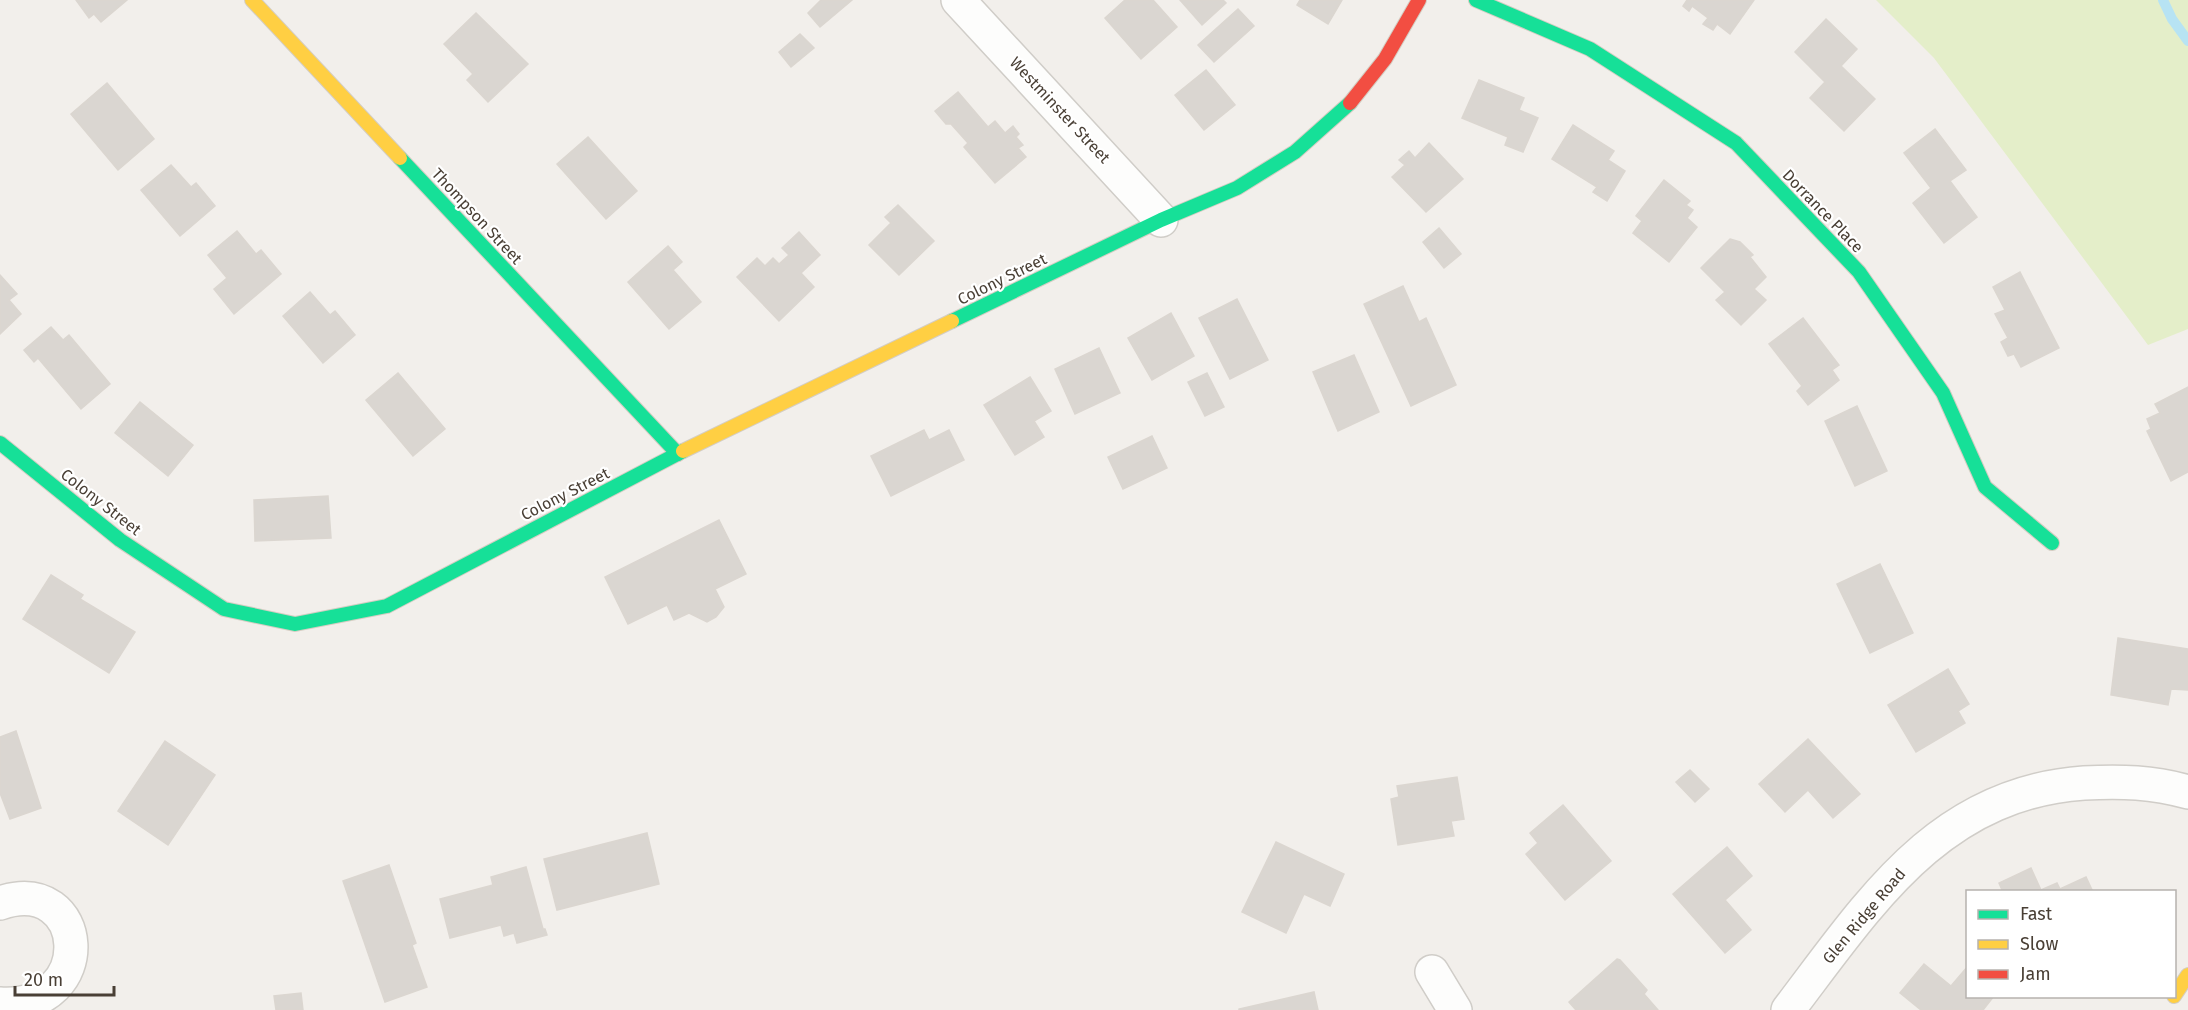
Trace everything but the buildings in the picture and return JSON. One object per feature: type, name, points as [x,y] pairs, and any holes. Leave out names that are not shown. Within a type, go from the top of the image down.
[{"type":"street","name":"Thompson Street","points":[[252,0],[678,454]]},
{"type":"street","name":"Westminster Street","points":[[958,0],[1161,220]]},
{"type":"street","name":"Colony Street","points":[[0,443],[120,540],[224,609],[295,624],[387,606],[678,454],[1161,220],[1236,189],[1326,129],[1359,96],[1403,34],[1419,0]]},
{"type":"street","name":"Dorrance Place","points":[[1476,0],[1590,49],[1736,144],[1860,272],[1943,393],[1985,487],[2052,543]]},
{"type":"street","name":"Glen Ridge Road","points":[[1788,1010],[1884,887],[1924,848],[1975,814],[2005,798],[2063,785],[2122,780],[2163,785],[2188,792]]},
{"type":"street","points":[[0,903],[10,900],[28,900],[45,906],[59,917],[69,931],[73,949],[72,967],[64,983],[52,996],[36,1005],[19,1008],[0,1005]]},
{"type":"street","points":[[1432,972],[1455,1010]]},
{"type":"street","points":[[2176,993],[2188,975]]},
{"type":"green space","points":[[1876,0],[2188,0],[2188,329],[2148,345],[1934,58]]},
{"type":"waterway","points":[[2163,0],[2172,19],[2188,41]]},
{"type":"traffic: fast","points":[[1476,0],[1590,49],[1736,143],[1859,272],[1943,393],[1985,487],[2052,543]]},
{"type":"traffic: fast","points":[[952,321],[1161,220],[1237,188],[1295,152],[1350,103]]},
{"type":"traffic: fast","points":[[400,158],[678,454]]},
{"type":"traffic: fast","points":[[0,443],[120,540],[224,609],[295,624],[387,606],[683,451]]},
{"type":"traffic: slow","points":[[252,0],[400,158]]},
{"type":"traffic: slow","points":[[683,451],[952,321]]},
{"type":"traffic: slow","points":[[2176,993],[2188,975]]},
{"type":"traffic: jam","points":[[1350,103],[1385,59],[1419,0]]}]
